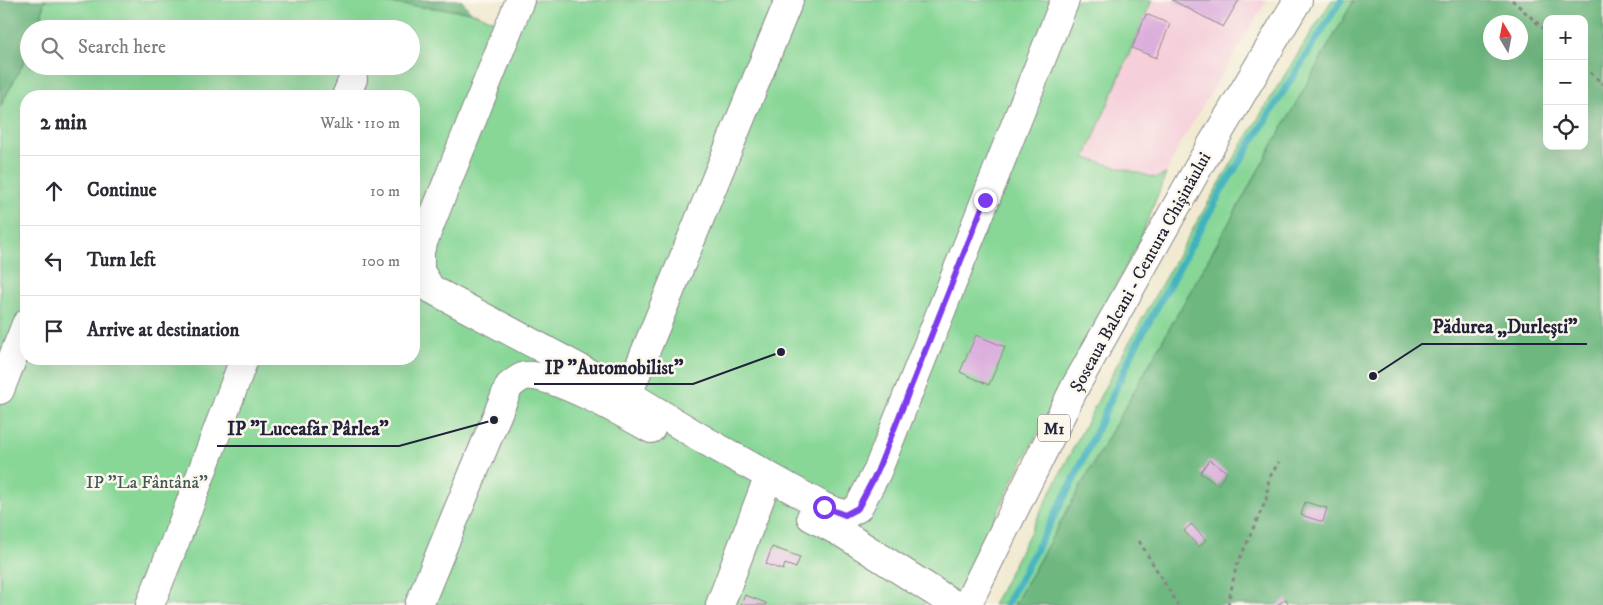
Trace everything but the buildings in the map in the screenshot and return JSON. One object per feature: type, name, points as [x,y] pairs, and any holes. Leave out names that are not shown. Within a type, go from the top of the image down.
[{"type":"main road","points":[[520,0],[420,250],[420,271],[431,290],[628,394],[706,441],[815,502],[845,515],[858,508],[877,472],[1065,0]]},
{"type":"main road","points":[[628,394],[789,0]]},
{"type":"main road","name":"Șoseaua Balcani - Centura Chișinăului","points":[[966,605],[1076,385],[1194,175],[1298,0]]},
{"type":"main road","points":[[0,390],[20,339]]},
{"type":"main road","points":[[150,605],[242,365]]},
{"type":"main road","points":[[420,605],[509,386],[525,376],[548,378],[620,411],[845,535],[956,605]]},
{"type":"main road","points":[[720,605],[763,491]]},
{"type":"path","points":[[1512,0],[1543,28]]},
{"type":"path","points":[[1588,71],[1603,84]]},
{"type":"path","points":[[1228,605],[1236,567],[1266,500],[1269,478],[1279,462]]},
{"type":"path","points":[[1140,541],[1178,605]]},
{"type":"shaded area","points":[[1152,0],[1267,0],[1181,142],[1166,174],[1156,178],[1085,158]]},
{"type":"green space","points":[[0,0],[44,0],[41,20],[20,20],[20,69],[0,107]]},
{"type":"green space","name":"IP \"La Fântână\"","points":[[44,0],[356,0],[471,12],[501,23],[511,0],[1152,0],[1085,158],[1156,178],[1166,174],[1139,242],[1017,472],[959,593],[935,581],[924,605],[0,605],[0,107],[20,69],[20,75],[420,75],[420,20],[41,20]]},
{"type":"green space","points":[[357,0],[461,0],[471,12]]},
{"type":"green space","points":[[1332,0],[1354,0],[1014,605],[993,605],[1104,389],[1158,290],[1214,192]]},
{"type":"green space","points":[[1354,0],[1603,0],[1603,605],[1014,605]]},
{"type":"waterway","points":[[1006,605],[1074,479],[1135,347],[1223,188],[1341,0]]},
{"type":"place","name":"IP \"Automobilist\"","points":[[781,352]]},
{"type":"place","name":"Pădurea „Durlești”","points":[[1373,376]]},
{"type":"place","name":"IP \"Luceafăr Pârlea\"","points":[[494,420]]},
{"type":"route","points":[[824,507],[845,515],[858,508],[877,472],[985,200]]}]
